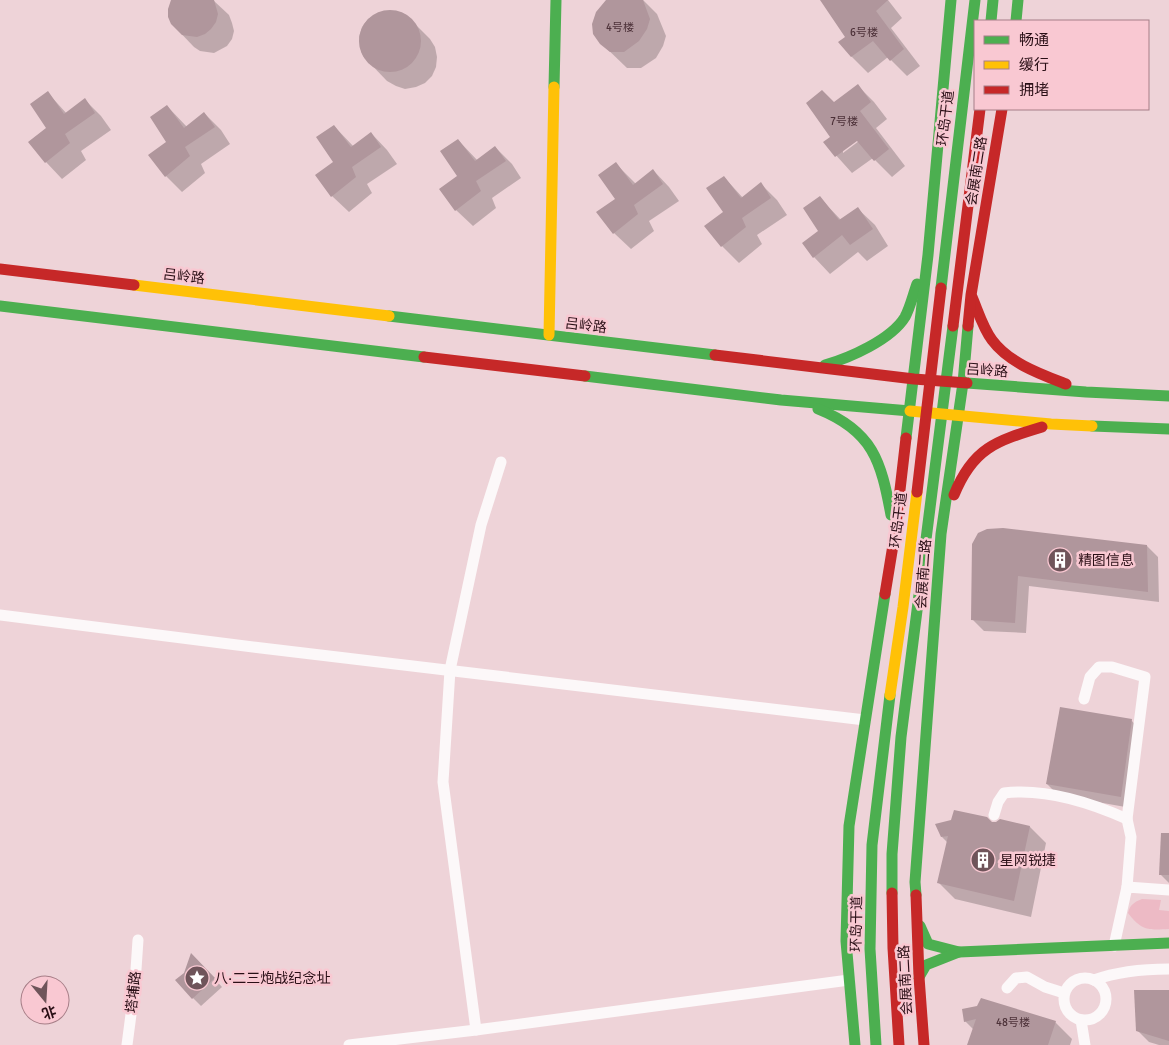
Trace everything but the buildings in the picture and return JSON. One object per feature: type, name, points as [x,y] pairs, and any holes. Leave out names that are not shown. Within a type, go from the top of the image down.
[{"type":"main road","points":[[549,335],[556,0]]},
{"type":"main road","points":[[855,1045],[846,940],[848,826],[894,533],[914,379],[928,255],[951,0]]},
{"type":"main road","name":"环岛干道","points":[[876,1045],[870,950],[872,845],[884,738],[903,607],[975,0]]},
{"type":"main road","points":[[991,20],[993,0]]},
{"type":"main road","points":[[1016,20],[1018,0]]},
{"type":"main road","points":[[899,1045],[893,948],[892,854],[902,737],[980,110]]},
{"type":"main road","name":"会展南二路","points":[[924,1045],[915,882],[941,534],[959,417],[971,295],[1002,110]]},
{"type":"main road","points":[[815,368],[848,358],[874,344],[897,326],[905,316],[928,255]]},
{"type":"main road","name":"吕岭路","points":[[0,269],[914,379],[1086,392],[1169,396]]},
{"type":"main road","points":[[971,295],[993,341],[1003,351],[1034,372],[1086,392]]},
{"type":"main road","points":[[0,306],[780,400],[959,417],[1169,430]]},
{"type":"main road","points":[[780,400],[821,410],[844,420],[857,430],[872,448],[882,471],[894,533]]},
{"type":"main road","points":[[894,533],[941,534],[956,490],[965,470],[971,462],[989,446],[1008,437],[1051,424]]},
{"type":"main road","points":[[918,920],[928,944],[959,952],[1169,943]]},
{"type":"main road","points":[[919,977],[926,965],[959,952]]},
{"type":"street","points":[[476,1030],[443,782],[450,670],[481,525],[501,462]]},
{"type":"street","points":[[0,615],[865,720]]},
{"type":"street","points":[[1084,699],[1090,677],[1099,667],[1112,667],[1145,677],[1127,819],[1131,838],[1126,887],[1114,946]]},
{"type":"street","points":[[994,815],[998,802],[1004,792],[1020,791],[1084,802],[1127,819]]},
{"type":"street","points":[[1126,887],[1169,890]]},
{"type":"street","name":"塔埔路","points":[[127,1045],[135,984],[138,940]]},
{"type":"street","points":[[1094,980],[1114,973],[1144,969],[1169,969]]},
{"type":"street","points":[[1008,988],[1016,978],[1026,977],[1064,993]]},
{"type":"street","points":[[1082,978],[1094,980],[1103,987],[1106,998],[1105,1005],[1098,1016],[1090,1020],[1081,1020],[1070,1014],[1066,1008],[1063,1000],[1064,993],[1075,980],[1082,978]]},
{"type":"street","points":[[349,1045],[849,980]]},
{"type":"street","points":[[1081,1020],[1085,1045]]},
{"type":"shaded area","points":[[1142,899],[1161,900],[1159,910],[1169,911],[1169,929],[1146,928],[1133,919],[1128,913],[1130,908]]},
{"type":"traffic: fast","points":[[554,87],[556,0]]},
{"type":"traffic: fast","points":[[906,438],[928,255],[951,0]]},
{"type":"traffic: fast","points":[[941,288],[975,0]]},
{"type":"traffic: fast","points":[[991,20],[993,0]]},
{"type":"traffic: fast","points":[[1016,20],[1018,0]]},
{"type":"traffic: fast","points":[[825,365],[857,353],[890,333],[905,317],[917,284]]},
{"type":"traffic: fast","points":[[0,306],[424,357]]},
{"type":"traffic: fast","points":[[389,316],[715,355]]},
{"type":"traffic: fast","points":[[892,893],[892,854],[901,737],[953,326]]},
{"type":"traffic: fast","points":[[916,895],[915,882],[941,534],[963,383],[968,326]]},
{"type":"traffic: fast","points":[[585,376],[781,400],[910,411]]},
{"type":"traffic: fast","points":[[967,383],[1169,396]]},
{"type":"traffic: fast","points":[[818,409],[851,427],[863,438],[878,464],[891,515]]},
{"type":"traffic: fast","points":[[1092,426],[1169,429]]},
{"type":"traffic: fast","points":[[855,1045],[846,941],[849,826],[885,594]]},
{"type":"traffic: fast","points":[[876,1045],[870,949],[872,845],[890,695]]},
{"type":"traffic: fast","points":[[920,926],[928,944],[959,952],[1169,943]]},
{"type":"traffic: fast","points":[[919,977],[926,965],[959,952]]},
{"type":"traffic: slow","points":[[549,335],[554,87]]},
{"type":"traffic: slow","points":[[134,285],[389,316]]},
{"type":"traffic: slow","points":[[910,411],[1092,426]]},
{"type":"traffic: slow","points":[[890,695],[917,492]]},
{"type":"traffic: jam","points":[[953,326],[980,110]]},
{"type":"traffic: jam","points":[[968,326],[971,295],[1002,110]]},
{"type":"traffic: jam","points":[[0,269],[134,285]]},
{"type":"traffic: jam","points":[[917,492],[941,288]]},
{"type":"traffic: jam","points":[[972,297],[986,330],[999,348],[1026,367],[1066,384]]},
{"type":"traffic: jam","points":[[715,355],[914,379],[967,383]]},
{"type":"traffic: jam","points":[[424,357],[585,376]]},
{"type":"traffic: jam","points":[[954,495],[969,467],[988,449],[999,442],[1042,427]]},
{"type":"traffic: jam","points":[[885,594],[895,533],[906,438]]},
{"type":"traffic: jam","points":[[892,893],[893,948],[899,1045]]},
{"type":"traffic: jam","points":[[916,895],[924,1045]]},
{"type":"place","name":"精图信息","points":[[1060,560]]},
{"type":"place","name":"星网锐捷","points":[[983,860]]},
{"type":"place","name":"八·二三炮战纪念址","points":[[197,978]]}]
